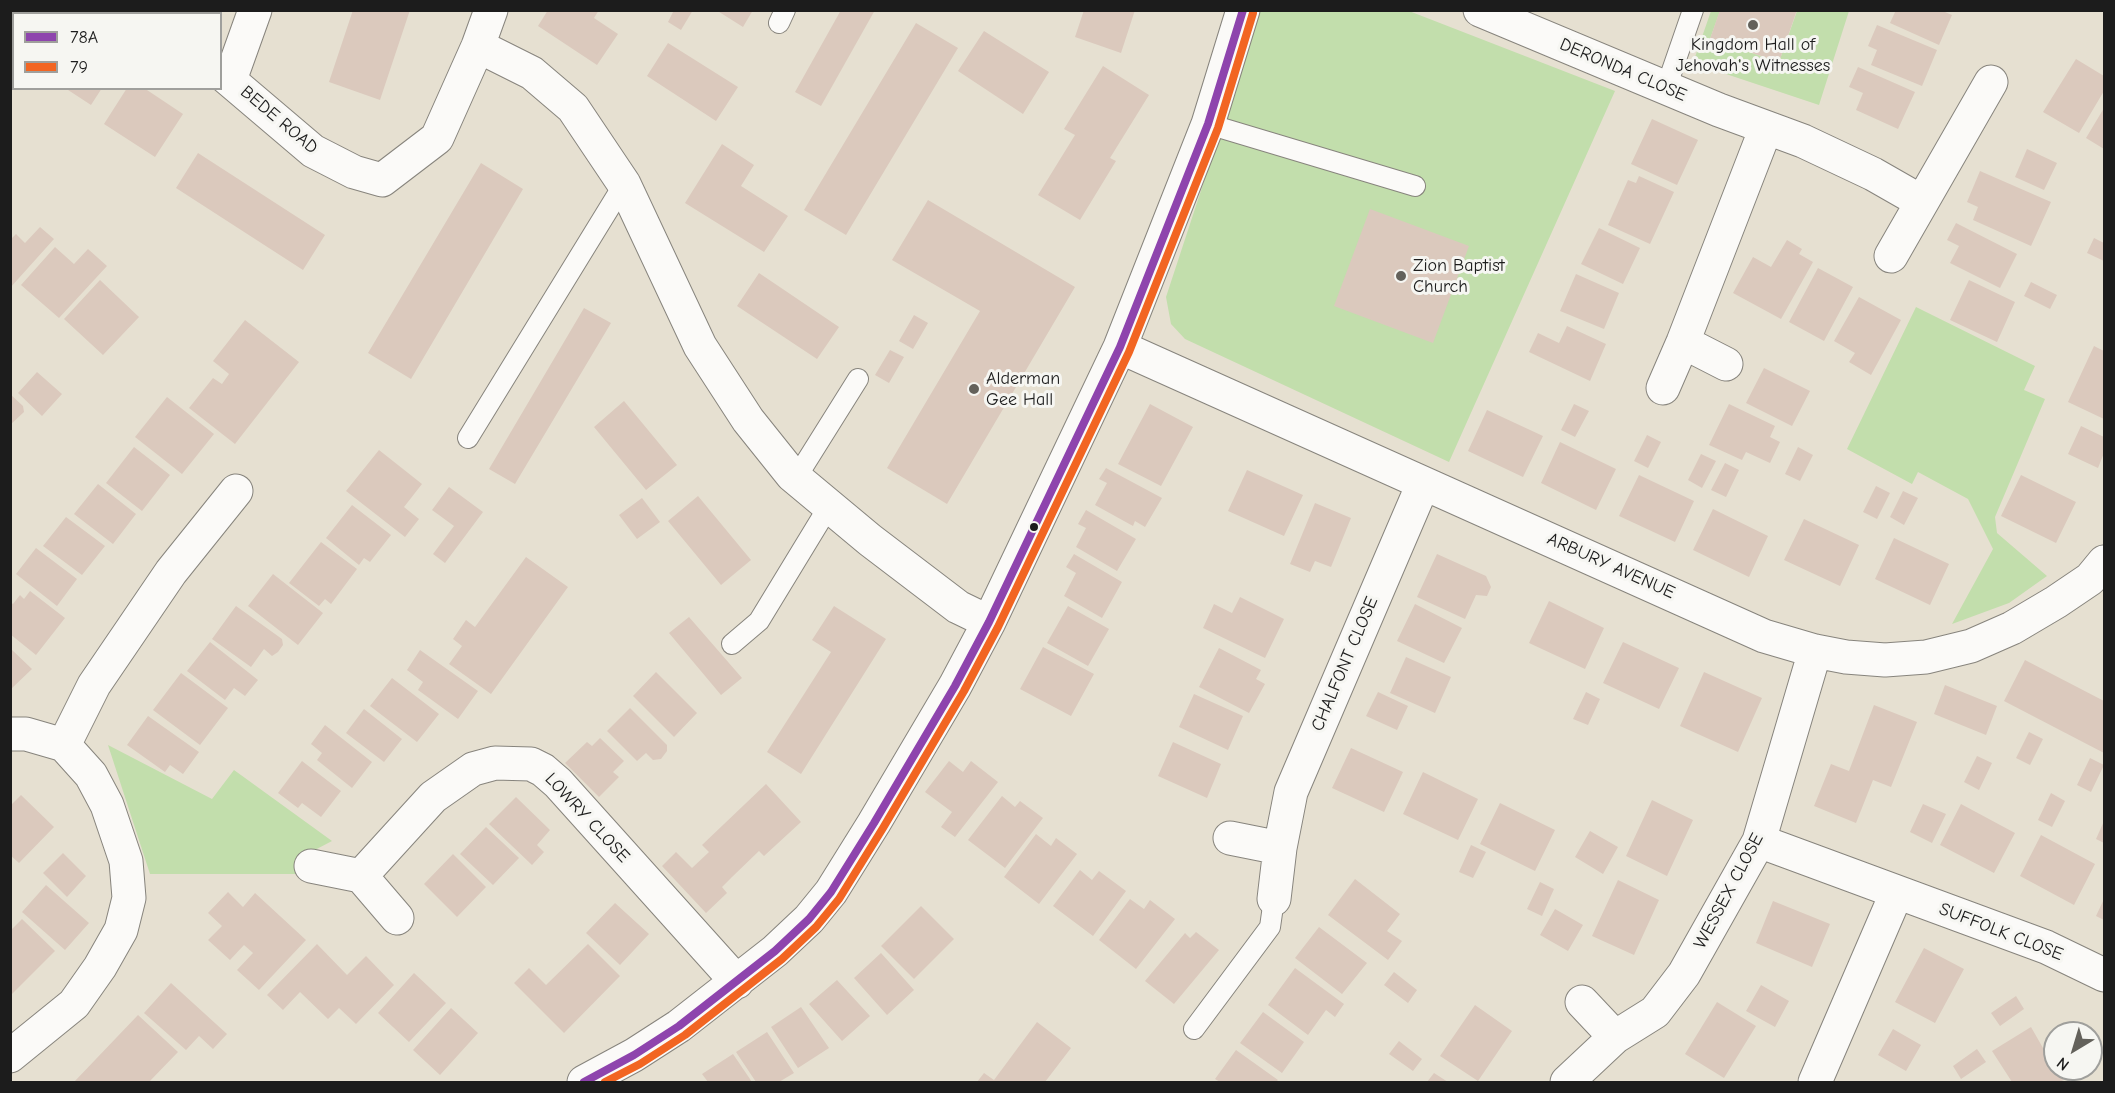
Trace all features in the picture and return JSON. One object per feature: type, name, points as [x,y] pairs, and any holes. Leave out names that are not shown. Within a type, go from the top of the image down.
[{"type":"street","points":[[226,76],[255,10]]},
{"type":"street","name":"BEDE ROAD","points":[[226,76],[313,152],[354,172],[382,180],[437,138],[478,46],[491,10]]},
{"type":"street","points":[[584,1083],[680,1026],[775,951],[809,919],[831,892],[914,758],[988,622],[1120,347],[1208,124],[1243,10]]},
{"type":"street","name":"DERONDA CLOSE","points":[[1480,10],[1666,88],[1839,156],[1922,202]]},
{"type":"street","points":[[478,46],[532,73],[573,108],[624,184],[700,346],[748,420],[796,478],[870,540],[958,607],[988,622]]},
{"type":"street","points":[[1891,256],[1991,82]]},
{"type":"street","points":[[1663,388],[1766,128]]},
{"type":"street","points":[[1683,342],[1726,364]]},
{"type":"street","name":"ARBURY AVENUE","points":[[1120,347],[1764,636],[1815,651],[1846,657],[1886,660],[1926,657],[1971,646],[2012,628],[2100,579]]},
{"type":"street","name":"CHALFONT CLOSE","points":[[1274,899],[1280,848],[1291,792],[1423,484]]},
{"type":"street","points":[[64,745],[94,685],[171,572],[236,491]]},
{"type":"street","name":"WESSEX CLOSE","points":[[1567,1083],[1615,1037],[1655,1012],[1684,974],[1759,841],[1815,651]]},
{"type":"street","points":[[10,734],[26,734],[64,745],[91,776],[107,805],[126,861],[129,898],[121,930],[100,967],[74,1004],[10,1056]]},
{"type":"street","name":"LOWRY CLOSE","points":[[361,876],[433,797],[473,769],[495,763],[531,764],[543,770],[558,783],[737,982]]},
{"type":"street","points":[[1230,838],[1280,848]]},
{"type":"street","name":"SUFFOLK CLOSE","points":[[1759,841],[2046,947],[2104,975]]},
{"type":"street","points":[[311,866],[361,876],[397,918]]},
{"type":"street","points":[[1815,1083],[1897,892]]},
{"type":"street","points":[[1582,1002],[1615,1037]]},
{"type":"lane","points":[[1666,88],[1693,10]]},
{"type":"lane","points":[[1208,124],[1415,186]]},
{"type":"lane","points":[[468,438],[624,184]]},
{"type":"lane","points":[[796,478],[858,379]]},
{"type":"lane","points":[[732,644],[759,621],[829,506]]},
{"type":"lane","points":[[1194,1029],[1270,927],[1274,899]]},
{"type":"green space","points":[[1260,11],[1409,11],[1615,91],[1449,462],[1185,339],[1171,324],[1166,297]]},
{"type":"green space","points":[[1711,11],[1720,11],[1710,39],[1779,62],[1797,11],[1849,11],[1819,105],[1693,63]]},
{"type":"green space","points":[[1916,307],[2035,366],[2024,390],[2045,399],[1995,517],[1997,533],[2047,576],[2009,603],[1952,624],[1993,549],[1968,499],[1918,472],[1912,484],[1847,449]]},
{"type":"green space","points":[[108,745],[212,799],[234,770],[332,841],[311,852],[306,874],[150,874]]},
{"type":"building","points":[[10,10],[56,10],[55,12],[12,12],[12,44],[10,43]]},
{"type":"building","points":[[353,10],[410,10],[380,100],[329,82]]},
{"type":"building","points":[[548,10],[599,10],[594,18],[618,34],[597,65],[538,26]]},
{"type":"building","points":[[674,10],[693,10],[681,30],[668,22]]},
{"type":"building","points":[[716,10],[753,10],[743,27]]},
{"type":"building","points":[[841,10],[875,10],[821,106],[795,92]]},
{"type":"building","points":[[1084,10],[1135,10],[1121,53],[1075,37]]},
{"type":"building","name":"Kingdom Hall of Jehovah's Witnesses","points":[[1720,10],[1797,10],[1779,62],[1710,39]]},
{"type":"building","points":[[1896,10],[1945,10],[1952,15],[1939,45],[1890,23]]},
{"type":"building","points":[[916,23],[958,48],[846,235],[804,210]]},
{"type":"building","points":[[1877,25],[1937,50],[1922,86],[1871,65],[1877,50],[1868,46]]},
{"type":"building","points":[[984,31],[1049,72],[1023,114],[958,71]]},
{"type":"building","points":[[668,43],[738,87],[716,121],[647,76]]},
{"type":"building","points":[[2076,59],[2104,76],[2104,91],[2079,133],[2043,112]]},
{"type":"building","points":[[1103,66],[1149,95],[1110,158],[1116,161],[1080,220],[1038,195],[1075,135],[1064,129]]},
{"type":"building","points":[[1858,67],[1915,92],[1898,129],[1856,110],[1863,93],[1849,87]]},
{"type":"building","points":[[68,90],[101,90],[91,105]]},
{"type":"building","points":[[126,90],[147,90],[183,114],[155,157],[104,124]]},
{"type":"building","points":[[2104,108],[2104,149],[2086,138]]},
{"type":"building","points":[[1652,119],[1698,140],[1677,185],[1631,164]]},
{"type":"building","points":[[722,144],[754,165],[741,186],[788,216],[764,252],[685,203]]},
{"type":"building","points":[[2027,149],[2057,163],[2044,190],[2015,177]]},
{"type":"building","points":[[198,153],[325,235],[303,270],[176,188]]},
{"type":"building","points":[[481,163],[523,189],[411,379],[368,353]]},
{"type":"building","points":[[1980,171],[2051,202],[2031,246],[1973,220],[1978,207],[1967,202]]},
{"type":"building","points":[[1639,176],[1674,192],[1650,244],[1608,225],[1628,180],[1636,183]]},
{"type":"building","name":"Alderman Gee Hall","points":[[928,200],[1075,287],[947,504],[887,468],[980,311],[892,260]]},
{"type":"building","name":"Zion Baptist Church","points":[[1370,209],[1469,246],[1433,343],[1334,306]]},
{"type":"building","points":[[1956,223],[2017,254],[2000,288],[1950,263],[1959,246],[1947,240]]},
{"type":"building","points":[[40,227],[54,239],[10,288],[10,240],[16,234],[25,243]]},
{"type":"building","points":[[1599,228],[1640,248],[1623,284],[1581,264]]},
{"type":"building","points":[[2094,238],[2104,243],[2104,261],[2087,253]]},
{"type":"building","points":[[1787,240],[1802,249],[1799,254],[1813,262],[1781,319],[1733,293],[1753,257],[1771,267]]},
{"type":"building","points":[[55,247],[74,264],[88,249],[107,266],[59,318],[21,285]]},
{"type":"building","points":[[1818,268],[1853,287],[1824,341],[1789,322]]},
{"type":"building","points":[[759,273],[839,327],[817,359],[737,306]]},
{"type":"building","points":[[1576,274],[1619,293],[1604,329],[1560,311]]},
{"type":"building","points":[[100,280],[139,317],[103,355],[64,319]]},
{"type":"building","points":[[1969,280],[2015,302],[1997,342],[1950,320]]},
{"type":"building","points":[[2031,282],[2057,295],[2050,309],[2024,296]]},
{"type":"building","points":[[1859,297],[1901,320],[1871,375],[1849,362],[1855,353],[1834,341]]},
{"type":"building","points":[[584,308],[611,323],[515,484],[489,469]]},
{"type":"building","points":[[914,315],[928,323],[913,349],[899,341]]},
{"type":"building","points":[[245,320],[299,362],[235,444],[189,408],[213,378],[222,384],[229,374],[213,361]]},
{"type":"building","points":[[1567,326],[1606,344],[1590,381],[1529,352],[1538,333],[1559,343]]},
{"type":"building","points":[[2094,346],[2104,351],[2104,419],[2068,402]]},
{"type":"building","points":[[890,350],[904,357],[889,383],[875,375]]},
{"type":"building","points":[[1764,368],[1810,391],[1792,426],[1746,403]]},
{"type":"building","points":[[37,372],[62,394],[42,416],[18,393]]},
{"type":"building","points":[[10,394],[23,406],[24,412],[10,425]]},
{"type":"building","points":[[167,397],[214,434],[182,474],[135,437]]},
{"type":"building","points":[[624,401],[677,465],[646,490],[594,427]]},
{"type":"building","points":[[1150,404],[1193,427],[1161,486],[1118,464]]},
{"type":"building","points":[[1574,404],[1589,411],[1575,437],[1561,430]]},
{"type":"building","points":[[1729,404],[1775,426],[1770,437],[1780,442],[1770,463],[1746,452],[1742,460],[1709,445]]},
{"type":"building","points":[[1487,410],[1543,436],[1523,477],[1468,451]]},
{"type":"building","points":[[2081,426],[2104,437],[2104,453],[2098,468],[2068,454]]},
{"type":"building","points":[[1647,435],[1661,442],[1648,468],[1634,461]]},
{"type":"building","points":[[1560,442],[1616,469],[1596,510],[1541,483]]},
{"type":"building","points":[[134,447],[170,475],[142,511],[106,483]]},
{"type":"building","points":[[1798,447],[1813,455],[1800,481],[1785,474]]},
{"type":"building","points":[[379,450],[422,484],[404,507],[419,519],[405,537],[346,491]]},
{"type":"building","points":[[1701,454],[1716,461],[1702,488],[1688,480]]},
{"type":"building","points":[[1725,463],[1739,470],[1726,497],[1711,490]]},
{"type":"building","points":[[1106,468],[1162,498],[1145,527],[1135,521],[1133,526],[1095,505],[1107,483],[1099,479]]},
{"type":"building","points":[[1247,470],[1303,495],[1284,536],[1228,511]]},
{"type":"building","points":[[1639,475],[1694,501],[1675,542],[1619,516]]},
{"type":"building","points":[[2021,475],[2076,502],[2056,543],[2001,516]]},
{"type":"building","points":[[98,484],[136,514],[113,544],[74,514]]},
{"type":"building","points":[[1876,486],[1890,493],[1877,519],[1863,512]]},
{"type":"building","points":[[449,487],[483,512],[445,563],[433,554],[454,526],[432,510]]},
{"type":"building","points":[[1903,491],[1918,498],[1904,525],[1890,517]]},
{"type":"building","points":[[698,496],[751,560],[721,585],[668,521]]},
{"type":"building","points":[[642,498],[660,522],[637,539],[619,515]]},
{"type":"building","points":[[1315,503],[1351,518],[1331,567],[1315,561],[1310,572],[1290,564]]},
{"type":"building","points":[[352,505],[391,535],[370,562],[364,558],[359,565],[326,538]]},
{"type":"building","points":[[1713,509],[1768,536],[1749,577],[1693,550]]},
{"type":"building","points":[[1086,510],[1136,539],[1117,571],[1076,547],[1086,528],[1078,524]]},
{"type":"building","points":[[66,517],[105,546],[82,575],[43,546]]},
{"type":"building","points":[[1804,519],[1859,545],[1840,586],[1784,560]]},
{"type":"building","points":[[1894,538],[1949,564],[1930,605],[1875,579]]},
{"type":"building","points":[[321,542],[357,569],[331,604],[325,599],[319,606],[289,583]]},
{"type":"building","points":[[36,548],[77,579],[57,606],[16,574]]},
{"type":"building","points":[[1074,554],[1122,582],[1102,618],[1064,596],[1076,573],[1066,567]]},
{"type":"building","points":[[1437,554],[1486,576],[1491,587],[1487,596],[1476,595],[1465,619],[1417,597]]},
{"type":"building","points":[[526,557],[568,587],[491,694],[449,664],[462,646],[453,639],[466,620],[475,627]]},
{"type":"building","points":[[273,574],[323,613],[298,645],[248,606]]},
{"type":"building","points":[[30,591],[65,618],[36,655],[10,634],[10,602],[13,604],[20,595],[24,599]]},
{"type":"building","points":[[1240,597],[1284,619],[1265,658],[1203,628],[1214,604],[1232,613]]},
{"type":"building","points":[[1549,601],[1604,628],[1585,669],[1529,643]]},
{"type":"building","points":[[1415,604],[1462,628],[1444,663],[1397,641]]},
{"type":"building","points":[[236,606],[282,639],[283,645],[278,652],[272,656],[264,649],[251,667],[212,639]]},
{"type":"building","points":[[834,606],[886,639],[801,774],[767,752],[831,652],[812,640]]},
{"type":"building","points":[[1068,606],[1109,629],[1088,666],[1047,643]]},
{"type":"building","points":[[689,617],[742,678],[721,695],[669,633]]},
{"type":"building","points":[[210,642],[258,680],[245,696],[234,688],[225,700],[187,671]]},
{"type":"building","points":[[1623,642],[1679,668],[1659,709],[1603,683]]},
{"type":"building","points":[[1043,647],[1094,674],[1071,716],[1020,689]]},
{"type":"building","points":[[10,648],[32,669],[10,690]]},
{"type":"building","points":[[1219,648],[1261,670],[1256,679],[1265,684],[1249,713],[1199,687]]},
{"type":"building","points":[[420,650],[478,691],[458,719],[418,690],[423,682],[407,670]]},
{"type":"building","points":[[1406,657],[1451,677],[1435,713],[1390,693]]},
{"type":"building","points":[[2025,660],[2104,701],[2104,753],[2004,701]]},
{"type":"building","points":[[656,672],[697,713],[674,737],[633,696]]},
{"type":"building","points":[[1704,672],[1762,698],[1738,752],[1680,726]]},
{"type":"building","points":[[181,673],[228,708],[200,745],[153,710]]},
{"type":"building","points":[[392,678],[439,714],[417,742],[370,706]]},
{"type":"building","points":[[1945,685],[1997,706],[1986,735],[1934,714]]},
{"type":"building","points":[[1378,692],[1408,706],[1397,730],[1366,716]]},
{"type":"building","points":[[1586,692],[1600,699],[1588,725],[1573,719]]},
{"type":"building","points":[[1194,694],[1243,716],[1228,750],[1179,727]]},
{"type":"building","points":[[1874,705],[1917,722],[1891,787],[1873,780],[1856,823],[1814,806],[1831,764],[1849,771]]},
{"type":"building","points":[[630,708],[667,745],[667,751],[661,759],[653,760],[646,753],[637,761],[607,731]]},
{"type":"building","points":[[364,709],[402,739],[384,762],[346,733]]},
{"type":"building","points":[[148,716],[199,752],[183,774],[170,765],[165,772],[127,745]]},
{"type":"building","points":[[325,725],[372,762],[352,788],[317,760],[322,753],[311,744]]},
{"type":"building","points":[[2029,732],[2043,739],[2030,765],[2016,758]]},
{"type":"building","points":[[600,738],[624,761],[613,772],[619,777],[599,797],[565,763],[587,742],[592,746]]},
{"type":"building","points":[[1173,742],[1221,764],[1207,798],[1158,776]]},
{"type":"building","points":[[1351,748],[1403,772],[1384,812],[1332,788]]},
{"type":"building","points":[[1977,756],[1992,763],[1979,790],[1964,782]]},
{"type":"building","points":[[2090,758],[2104,765],[2091,792],[2077,785]]},
{"type":"building","points":[[302,761],[341,791],[321,817],[302,803],[298,808],[278,793]]},
{"type":"building","points":[[949,761],[963,772],[971,761],[998,782],[955,837],[941,827],[952,812],[925,792]]},
{"type":"building","points":[[1423,772],[1478,799],[1458,840],[1403,814]]},
{"type":"building","points":[[766,784],[801,822],[764,856],[759,851],[722,887],[727,893],[706,913],[662,866],[676,852],[692,868],[709,852],[702,845]]},
{"type":"building","points":[[2051,793],[2065,801],[2052,827],[2038,820]]},
{"type":"building","points":[[21,795],[54,827],[19,863],[10,855],[10,806]]},
{"type":"building","points":[[1002,796],[1015,807],[1020,801],[1043,818],[1005,868],[968,840]]},
{"type":"building","points":[[516,797],[550,830],[537,845],[544,852],[532,865],[489,824]]},
{"type":"building","points":[[1652,800],[1693,820],[1667,876],[1626,856]]},
{"type":"building","points":[[1500,803],[1555,830],[1535,871],[1480,844]]},
{"type":"building","points":[[1923,804],[1946,814],[1932,843],[1910,832]]},
{"type":"building","points":[[1961,804],[2015,833],[1994,873],[1940,845]]},
{"type":"building","points":[[2104,821],[2104,843],[2096,839]]},
{"type":"building","points":[[486,827],[519,858],[493,885],[460,854]]},
{"type":"building","points":[[1590,831],[1618,847],[1603,874],[1575,857]]},
{"type":"building","points":[[1036,834],[1051,846],[1056,838],[1077,854],[1039,904],[1004,877]]},
{"type":"building","points":[[2041,835],[2095,864],[2074,905],[2020,876]]},
{"type":"building","points":[[1471,845],[1486,852],[1473,878],[1459,872]]},
{"type":"building","points":[[63,853],[86,876],[67,897],[43,873]]},
{"type":"building","points":[[453,854],[486,887],[457,917],[424,884]]},
{"type":"building","points":[[1080,870],[1092,880],[1099,871],[1126,891],[1093,936],[1053,906]]},
{"type":"building","points":[[1355,879],[1400,914],[1387,931],[1402,941],[1388,960],[1328,915]]},
{"type":"building","points":[[1618,880],[1659,900],[1634,955],[1592,936]]},
{"type":"building","points":[[1540,882],[1554,889],[1542,916],[1527,909]]},
{"type":"building","points":[[46,885],[89,923],[65,950],[22,912]]},
{"type":"building","points":[[228,892],[243,907],[255,893],[306,940],[259,990],[237,970],[253,953],[244,945],[230,960],[208,940],[222,926],[208,913]]},
{"type":"building","points":[[1130,899],[1144,909],[1150,900],[1175,919],[1136,969],[1099,940]]},
{"type":"building","points":[[2104,899],[2104,920],[2096,916]]},
{"type":"building","points":[[1773,901],[1830,924],[1812,967],[1756,943]]},
{"type":"building","points":[[615,903],[649,934],[620,965],[586,933]]},
{"type":"building","points":[[921,906],[954,939],[914,979],[881,946]]},
{"type":"building","points":[[1555,909],[1583,925],[1568,951],[1540,935]]},
{"type":"building","points":[[22,919],[55,951],[10,996],[10,931]]},
{"type":"building","points":[[1319,927],[1367,963],[1342,994],[1295,958]]},
{"type":"building","points":[[1196,932],[1219,950],[1174,1004],[1145,981],[1185,933],[1190,938]]},
{"type":"building","points":[[317,944],[347,975],[366,956],[394,985],[356,1024],[339,1008],[328,1019],[300,992],[283,1010],[267,995]]},
{"type":"building","points":[[588,944],[620,976],[564,1033],[514,983],[529,968],[546,985]]},
{"type":"building","points":[[1924,948],[1964,969],[1935,1023],[1895,1002]]},
{"type":"building","points":[[881,953],[914,990],[887,1015],[854,978]]},
{"type":"building","points":[[1295,968],[1344,1004],[1335,1017],[1326,1010],[1308,1035],[1268,1005]]},
{"type":"building","points":[[1394,972],[1417,990],[1408,1003],[1384,985]]},
{"type":"building","points":[[414,973],[446,1003],[409,1042],[378,1013]]},
{"type":"building","points":[[837,980],[870,1016],[842,1041],[809,1004]]},
{"type":"building","points":[[171,983],[227,1034],[213,1049],[199,1036],[186,1050],[144,1013]]},
{"type":"building","points":[[1761,985],[1789,1001],[1775,1027],[1746,1011]]},
{"type":"building","points":[[2016,996],[2024,1009],[2000,1026],[1991,1013]]},
{"type":"building","points":[[1717,1002],[1756,1026],[1724,1078],[1685,1054]]},
{"type":"building","points":[[1475,1005],[1512,1031],[1478,1081],[1440,1056]]},
{"type":"building","points":[[801,1007],[829,1048],[798,1068],[771,1027]]},
{"type":"building","points":[[451,1008],[478,1033],[440,1075],[413,1050]]},
{"type":"building","points":[[1263,1012],[1304,1042],[1282,1073],[1240,1043]]},
{"type":"building","points":[[138,1015],[178,1052],[149,1082],[74,1082]]},
{"type":"building","points":[[1037,1022],[1071,1048],[1045,1082],[977,1082],[984,1073],[994,1080]]},
{"type":"building","points":[[2031,1027],[2043,1048],[2043,1081],[2062,1081],[2012,1082],[1992,1051]]},
{"type":"building","points":[[1893,1029],[1921,1045],[1906,1071],[1878,1055]]},
{"type":"building","points":[[767,1032],[794,1073],[779,1082],[756,1082],[736,1052]]},
{"type":"building","points":[[1399,1041],[1422,1059],[1413,1071],[1389,1054]]},
{"type":"building","points":[[1977,1049],[1986,1062],[1961,1079],[1953,1066]]},
{"type":"building","points":[[1236,1050],[1278,1080],[1276,1082],[1220,1082],[1215,1079]]},
{"type":"building","points":[[733,1054],[752,1082],[708,1082],[702,1074]]},
{"type":"building","points":[[1434,1073],[1448,1082],[1427,1082]]},
{"type":"transit line","name":"78A","points":[[584,1082],[634,1055],[679,1026],[775,951],[809,919],[831,892],[874,823],[955,686],[989,622],[1120,347],[1208,124],[1243,10]]},
{"type":"transit line","name":"79","points":[[605,1082],[640,1064],[685,1035],[782,959],[816,927],[839,899],[883,828],[964,691],[998,627],[1129,352],[1218,128],[1253,13]]},
{"type":"place","name":"Kingdom Hall of Jehovah's Witnesses","points":[[1753,25]]},
{"type":"place","name":"Zion Baptist Church","points":[[1401,276]]},
{"type":"place","name":"Alderman Gee Hall","points":[[974,389]]}]
